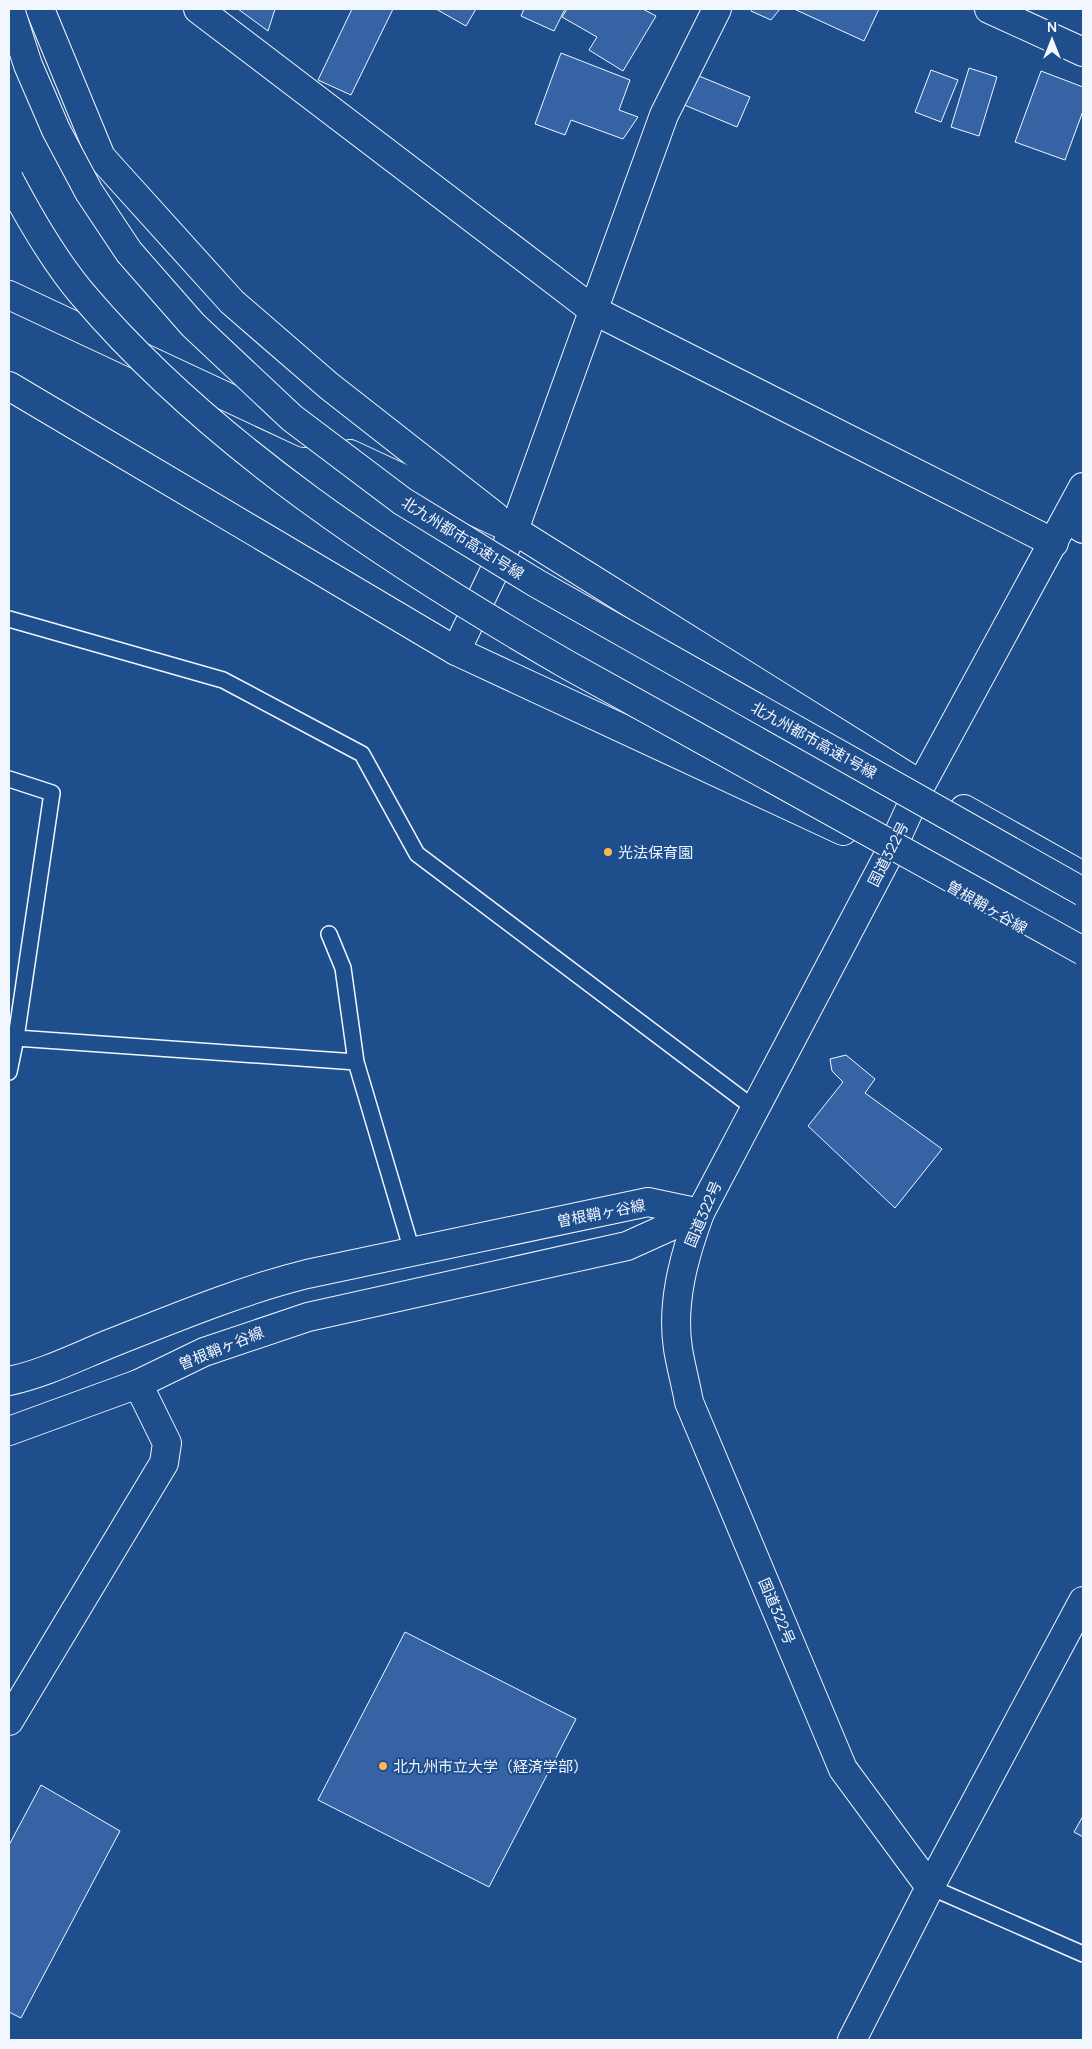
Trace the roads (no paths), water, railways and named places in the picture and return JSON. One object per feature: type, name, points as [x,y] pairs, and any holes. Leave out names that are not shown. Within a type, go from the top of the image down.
[{"type":"main road","name":"北九州都市高速1号線","points":[[10,9],[28,65],[56,130],[89,192],[129,252],[193,325],[292,418],[402,501],[536,583],[911,787],[1083,892]]},
{"type":"main road","points":[[40,9],[101,157],[226,295],[329,386],[514,530],[911,787],[1083,876]]},
{"type":"main road","points":[[198,9],[593,310],[1054,543]]},
{"type":"main road","points":[[456,651],[514,530],[664,115],[718,9]]},
{"type":"main road","points":[[989,9],[1083,52]]},
{"type":"main road","points":[[9,179],[32,224],[83,295],[153,371],[254,457],[373,544],[495,623],[566,664],[1083,951]]},
{"type":"main road","points":[[9,295],[514,530]]},
{"type":"main road","name":"曽根鞘ヶ谷線","points":[[9,386],[456,651],[890,852],[1083,962]]},
{"type":"main road","name":"国道322号","points":[[930,1887],[842,1769],[690,1402],[678,1348],[678,1297],[686,1252],[700,1213],[890,852],[911,787],[1054,543],[1075,524],[1083,487]]},
{"type":"main road","points":[[566,664],[658,726],[1083,972]]},
{"type":"main road","name":"曽根鞘ヶ谷線","points":[[9,1381],[43,1371],[222,1298],[264,1285],[412,1251],[648,1202],[700,1213]]},
{"type":"main road","name":"曽根鞘ヶ谷線","points":[[9,1431],[138,1384],[204,1352],[260,1331],[308,1317],[627,1246],[700,1213]]},
{"type":"main road","points":[[9,1721],[164,1463],[167,1443],[138,1384]]},
{"type":"main road","points":[[852,2040],[930,1887],[1083,1600]]},
{"type":"lane","points":[[9,619],[223,680],[362,754],[417,854],[754,1108]]},
{"type":"lane","points":[[9,779],[52,793],[16,1038],[9,1072]]},
{"type":"lane","points":[[329,934],[343,968],[356,1062],[412,1251]]},
{"type":"lane","points":[[16,1038],[356,1062]]},
{"type":"lane","points":[[930,1887],[1083,1954]]},
{"type":"place","name":"光法保育園","points":[[608,852]]},
{"type":"place","name":"北九州市立大学（経済学部）","points":[[383,1766]]}]
